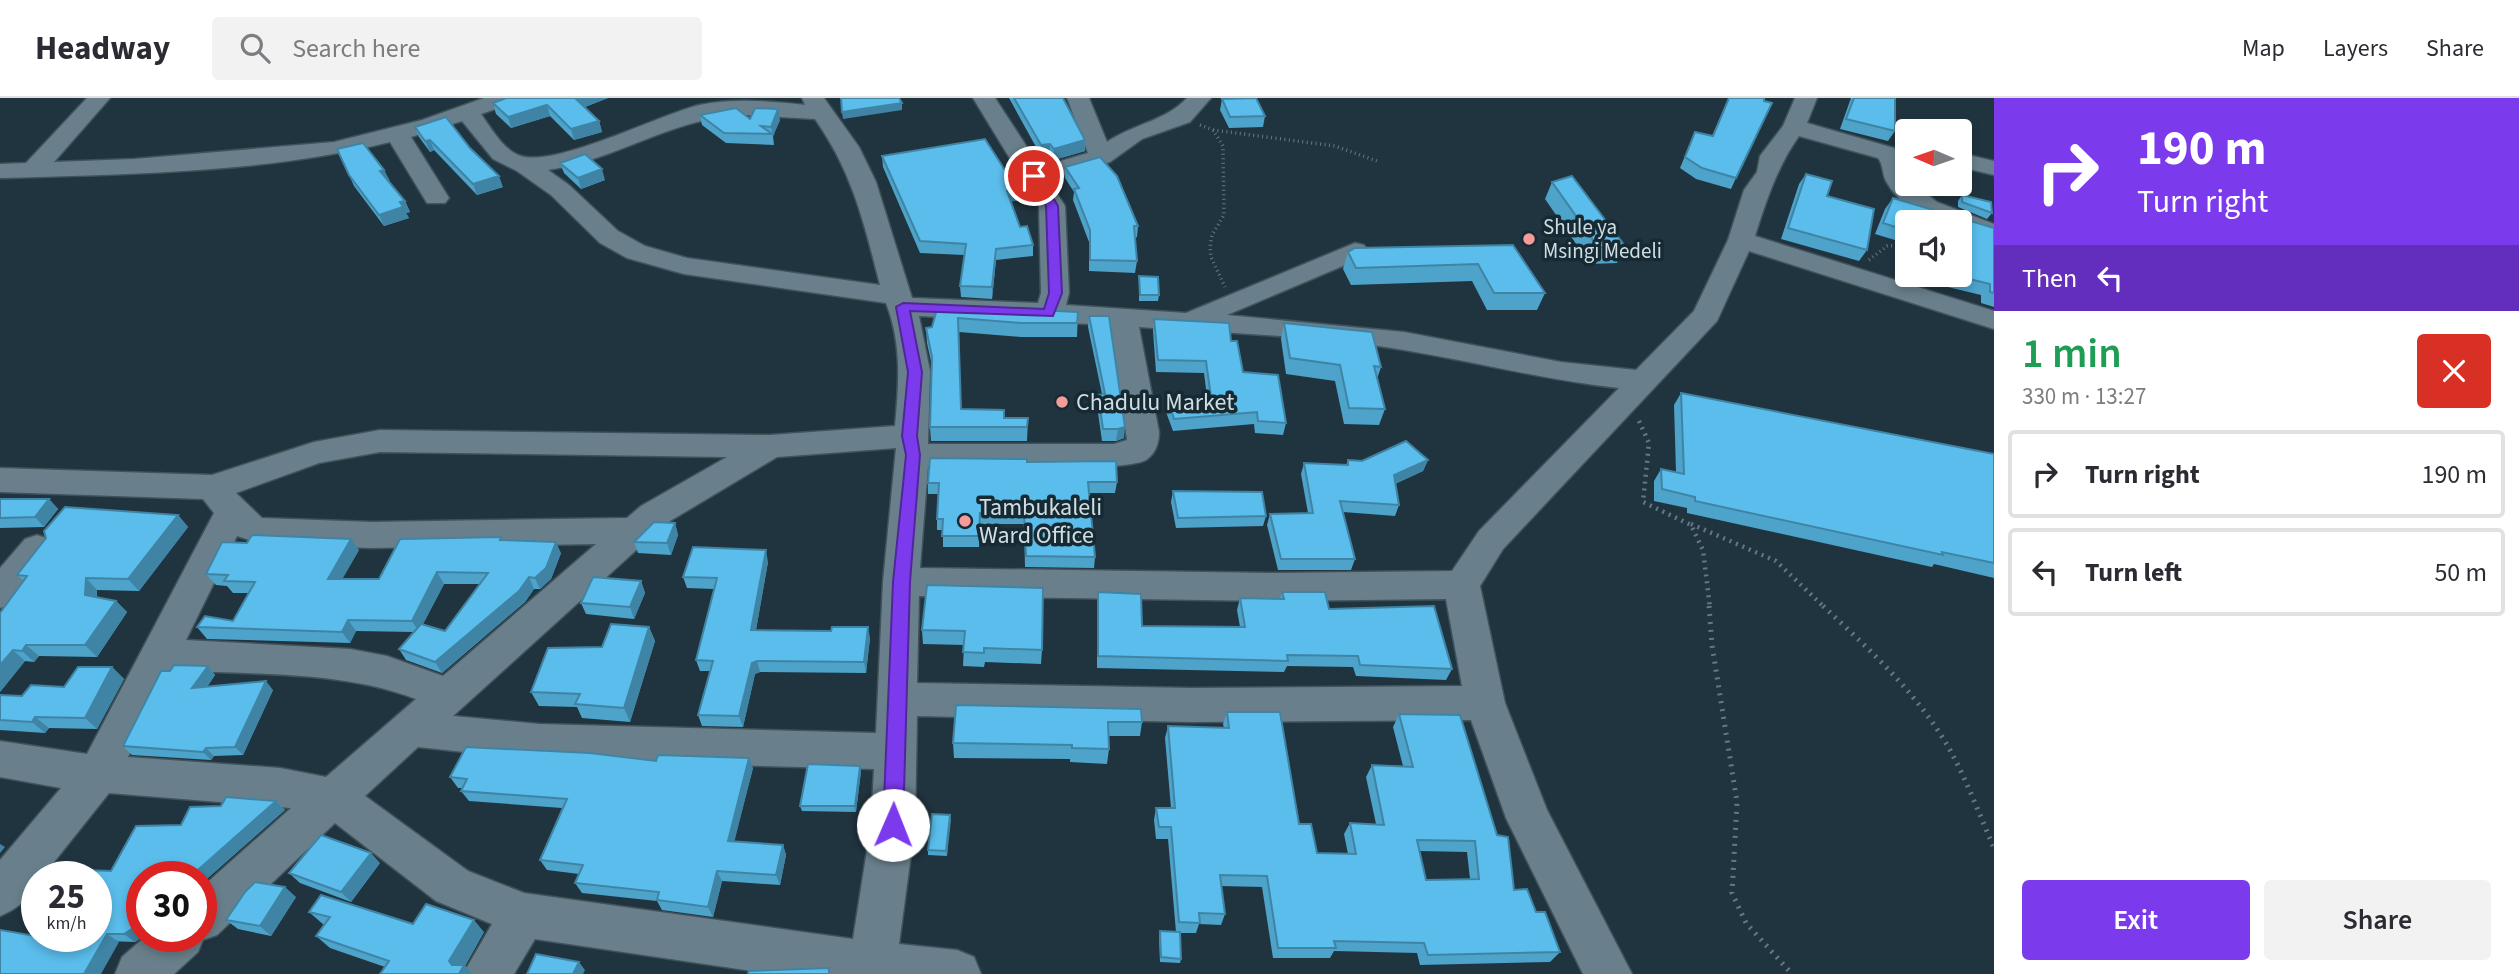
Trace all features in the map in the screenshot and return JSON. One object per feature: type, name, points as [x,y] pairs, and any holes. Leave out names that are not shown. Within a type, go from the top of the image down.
[{"type":"street","points":[[35,168],[99,98]]},
{"type":"street","points":[[0,170],[88,169],[264,157],[334,149],[396,133],[468,107],[505,98]]},
{"type":"street","points":[[984,98],[1052,206],[1055,293],[1049,313]]},
{"type":"street","points":[[1079,98],[1101,157]]},
{"type":"street","points":[[1034,176],[1101,157],[1134,134],[1182,117],[1200,98]]},
{"type":"street","points":[[526,166],[573,156],[699,112],[730,107],[816,105],[846,147],[871,202],[900,301],[915,372],[901,582],[900,699],[894,752],[893,825],[872,970]]},
{"type":"street","points":[[468,107],[504,157],[526,166],[559,190],[609,237],[636,252],[684,266],[900,301],[1191,321],[1404,341],[1561,372],[1635,390]]},
{"type":"street","points":[[1608,974],[1528,818],[1485,703],[1462,584],[1491,540],[1707,315],[1741,240],[1757,190],[1769,172],[1772,156],[1794,107],[1895,161],[1898,180],[1909,193],[1927,206],[1994,232]]},
{"type":"street","points":[[396,133],[436,198]]},
{"type":"street","points":[[1877,149],[1895,150]]},
{"type":"street","points":[[1972,163],[1994,168]]},
{"type":"street","points":[[1741,240],[1994,320]]},
{"type":"street","points":[[1191,321],[1355,251]]},
{"type":"street","points":[[0,894],[98,775],[160,654],[222,499],[241,480],[314,453],[380,441],[911,446],[1090,456],[1134,452],[1143,443],[1143,432],[1123,317]]},
{"type":"street","points":[[217,904],[333,797],[634,531],[663,508],[770,446]]},
{"type":"street","points":[[0,480],[222,499],[246,526],[262,531],[372,535],[634,531]]},
{"type":"street","points":[[0,594],[37,548]]},
{"type":"street","points":[[901,582],[1274,587],[1462,584]]},
{"type":"street","points":[[160,654],[350,666],[387,672],[449,695]]},
{"type":"street","points":[[900,699],[1191,705],[1485,703]]},
{"type":"street","points":[[410,729],[539,742],[894,752]]},
{"type":"street","points":[[0,759],[98,775],[280,787],[333,797],[452,887],[524,915],[872,970],[957,974]]},
{"type":"street","points":[[486,974],[524,915]]},
{"type":"street","points":[[139,974],[164,952]]},
{"type":"path","points":[[1182,117],[1213,130],[1335,146],[1377,161]]},
{"type":"path","points":[[1213,130],[1220,137],[1224,158],[1224,215],[1212,235],[1211,257],[1233,303]]},
{"type":"path","points":[[1856,277],[1876,251],[1895,243]]},
{"type":"path","points":[[1635,390],[1649,443],[1643,502],[1776,561],[1872,653],[1917,703],[1950,750],[1994,848]]},
{"type":"path","points":[[1690,524],[1702,556],[1712,643],[1736,785],[1738,830],[1730,881],[1735,903],[1746,923],[1792,974]]},
{"type":"building","points":[[506,98],[575,98],[599,121],[571,129],[547,105],[508,117],[493,103]]},
{"type":"building","points":[[841,98],[899,98],[902,103],[842,112]]},
{"type":"building","points":[[1014,98],[1063,98],[1085,140],[1054,149],[1050,144],[1041,145]]},
{"type":"building","points":[[1256,98],[1265,116],[1230,117],[1222,99]]},
{"type":"building","points":[[1729,98],[1764,98],[1764,101],[1772,103],[1736,178],[1702,168],[1685,157],[1695,132],[1713,136]]},
{"type":"building","points":[[1854,98],[1895,98],[1895,131],[1846,119]]},
{"type":"building","points":[[736,108],[750,119],[755,108],[778,109],[771,127],[761,126],[772,134],[724,133],[700,115]]},
{"type":"building","points":[[446,117],[470,148],[499,176],[473,184],[430,140],[425,141],[415,127]]},
{"type":"building","points":[[985,139],[1017,189],[1007,191],[1020,227],[1027,226],[1033,245],[996,249],[992,287],[960,286],[966,244],[920,241],[882,156]]},
{"type":"building","points":[[363,143],[384,170],[380,171],[405,201],[400,202],[403,207],[379,215],[349,175],[337,149]]},
{"type":"building","points":[[585,154],[602,169],[578,178],[560,163]]},
{"type":"building","points":[[1100,157],[1117,176],[1138,226],[1134,226],[1137,261],[1090,260],[1090,230],[1074,189],[1079,188],[1065,167]]},
{"type":"building","points":[[1806,174],[1832,181],[1827,196],[1874,209],[1867,250],[1788,228]]},
{"type":"building","points":[[1572,176],[1625,246],[1598,247],[1552,182]]},
{"type":"building","points":[[1962,196],[1966,196],[1991,202],[1992,213],[1962,202]]},
{"type":"building","points":[[1893,198],[1933,210],[1895,210],[1895,227],[1883,223]]},
{"type":"building","points":[[1972,221],[1994,228],[1994,293],[1990,292],[1990,284],[1972,280]]},
{"type":"building","points":[[1513,245],[1545,293],[1494,293],[1478,264],[1356,268],[1348,252],[1355,248]]},
{"type":"building","points":[[1139,276],[1158,277],[1159,295],[1140,295]]},
{"type":"building","points":[[938,305],[1078,312],[1077,323],[1021,323],[958,318],[961,409],[1004,410],[1004,418],[1028,418],[1027,427],[930,427],[932,357],[926,328],[932,327]]},
{"type":"building","points":[[1089,316],[1109,316],[1125,427],[1103,429],[1098,395],[1105,394]]},
{"type":"building","points":[[1154,319],[1229,323],[1231,341],[1237,341],[1243,372],[1278,375],[1286,423],[1258,421],[1257,412],[1174,419],[1168,400],[1211,397],[1206,361],[1158,360]]},
{"type":"building","points":[[1284,323],[1372,332],[1381,367],[1374,366],[1385,409],[1349,408],[1340,365],[1290,358]]},
{"type":"building","points":[[1681,393],[1994,454],[1994,563],[1942,552],[1943,555],[1695,501],[1695,497],[1662,489],[1661,469],[1684,474]]},
{"type":"building","points":[[1406,441],[1428,460],[1394,475],[1399,505],[1340,501],[1355,559],[1281,559],[1270,514],[1313,513],[1304,463],[1348,465],[1348,460],[1362,461]]},
{"type":"building","points":[[930,458],[1027,459],[1027,462],[1116,461],[1117,482],[1088,482],[1095,557],[1026,556],[1024,513],[980,513],[979,536],[942,536],[943,519],[937,519],[939,483],[928,483]]},
{"type":"building","points":[[1173,491],[1262,492],[1266,516],[1178,518]]},
{"type":"building","points":[[0,499],[49,499],[35,517],[0,518]]},
{"type":"building","points":[[65,507],[178,515],[128,579],[86,578],[85,595],[116,601],[85,645],[26,645],[22,651],[13,650],[0,665],[0,613],[27,576],[17,575],[46,538],[44,531]]},
{"type":"building","points":[[654,522],[675,523],[667,543],[634,542]]},
{"type":"building","points":[[252,535],[351,539],[328,579],[379,579],[400,539],[501,537],[500,540],[556,542],[546,568],[535,578],[529,577],[519,591],[435,662],[399,649],[421,624],[445,631],[488,573],[437,572],[412,621],[348,620],[342,632],[197,627],[205,616],[233,621],[255,582],[224,581],[228,575],[206,574],[222,542],[247,543]]},
{"type":"building","points":[[693,547],[766,550],[751,630],[831,631],[832,627],[868,627],[864,662],[757,661],[752,663],[739,716],[698,715],[713,661],[696,660],[717,578],[683,577]]},
{"type":"building","points":[[593,577],[641,581],[630,607],[581,603]]},
{"type":"building","points":[[927,585],[1043,588],[1042,650],[984,648],[984,653],[963,652],[965,631],[922,630]]},
{"type":"building","points":[[1098,592],[1141,594],[1142,626],[1245,627],[1240,598],[1284,599],[1282,592],[1325,592],[1329,609],[1434,606],[1452,669],[1360,665],[1358,656],[1287,655],[1288,661],[1098,656]]},
{"type":"building","points":[[611,624],[649,627],[624,708],[575,704],[580,694],[531,692],[548,648],[602,647]]},
{"type":"building","points":[[174,665],[208,666],[192,688],[266,681],[235,747],[206,748],[203,752],[123,746],[161,671],[170,671]]},
{"type":"building","points":[[78,667],[112,667],[85,718],[35,717],[32,722],[0,720],[0,695],[22,696],[31,685],[64,687]]},
{"type":"building","points":[[956,705],[1141,709],[1142,722],[1108,722],[1109,749],[1072,748],[1072,745],[953,743]]},
{"type":"building","points":[[1227,712],[1280,712],[1299,824],[1311,824],[1317,853],[1356,854],[1350,823],[1384,825],[1372,765],[1413,767],[1399,714],[1460,715],[1497,835],[1508,837],[1514,890],[1527,889],[1536,912],[1545,912],[1560,952],[1428,955],[1424,943],[1334,941],[1336,948],[1278,948],[1267,876],[1220,875],[1225,914],[1199,913],[1200,923],[1179,922],[1171,827],[1159,827],[1156,808],[1175,808],[1168,726],[1229,728]],"holes":[[[1417,840],[1475,841],[1479,879],[1426,880]]]},
{"type":"building","points":[[466,747],[590,753],[656,761],[658,755],[749,758],[728,841],[783,845],[776,875],[717,871],[708,907],[657,900],[659,892],[575,883],[583,865],[540,860],[567,799],[461,791],[467,779],[450,777]]},
{"type":"building","points":[[808,764],[860,766],[855,806],[800,806]]},
{"type":"building","points":[[226,797],[276,801],[208,861],[126,861],[126,933],[112,934],[112,869],[136,826],[181,825],[190,807],[221,806]]},
{"type":"building","points":[[932,814],[950,815],[946,851],[928,850]]},
{"type":"building","points":[[321,835],[371,853],[341,892],[289,873]]},
{"type":"building","points":[[255,882],[285,887],[260,926],[226,920],[245,892]]},
{"type":"building","points":[[321,895],[413,924],[426,904],[474,920],[449,961],[452,965],[464,965],[459,974],[380,974],[389,961],[316,936],[330,917],[309,912]]},
{"type":"building","points":[[0,930],[21,934],[21,952],[97,952],[84,974],[0,974]]},
{"type":"building","points":[[1160,931],[1180,932],[1181,959],[1161,957]]},
{"type":"building","points":[[536,954],[579,962],[573,974],[527,974]]},
{"type":"building","points":[[829,968],[829,974],[748,974],[749,971]]},
{"type":"place","name":"Shule ya Msingi Medeli","points":[[1529,239]]},
{"type":"place","name":"Chadulu Market","points":[[1062,402]]},
{"type":"place","name":"Tambukaleli Ward Office","points":[[965,521]]},
{"type":"route","points":[[893,825],[894,752],[900,699],[901,582],[913,455],[909,436],[915,372],[903,307],[962,307],[1049,313],[1055,293],[1052,206],[1034,176]]}]
